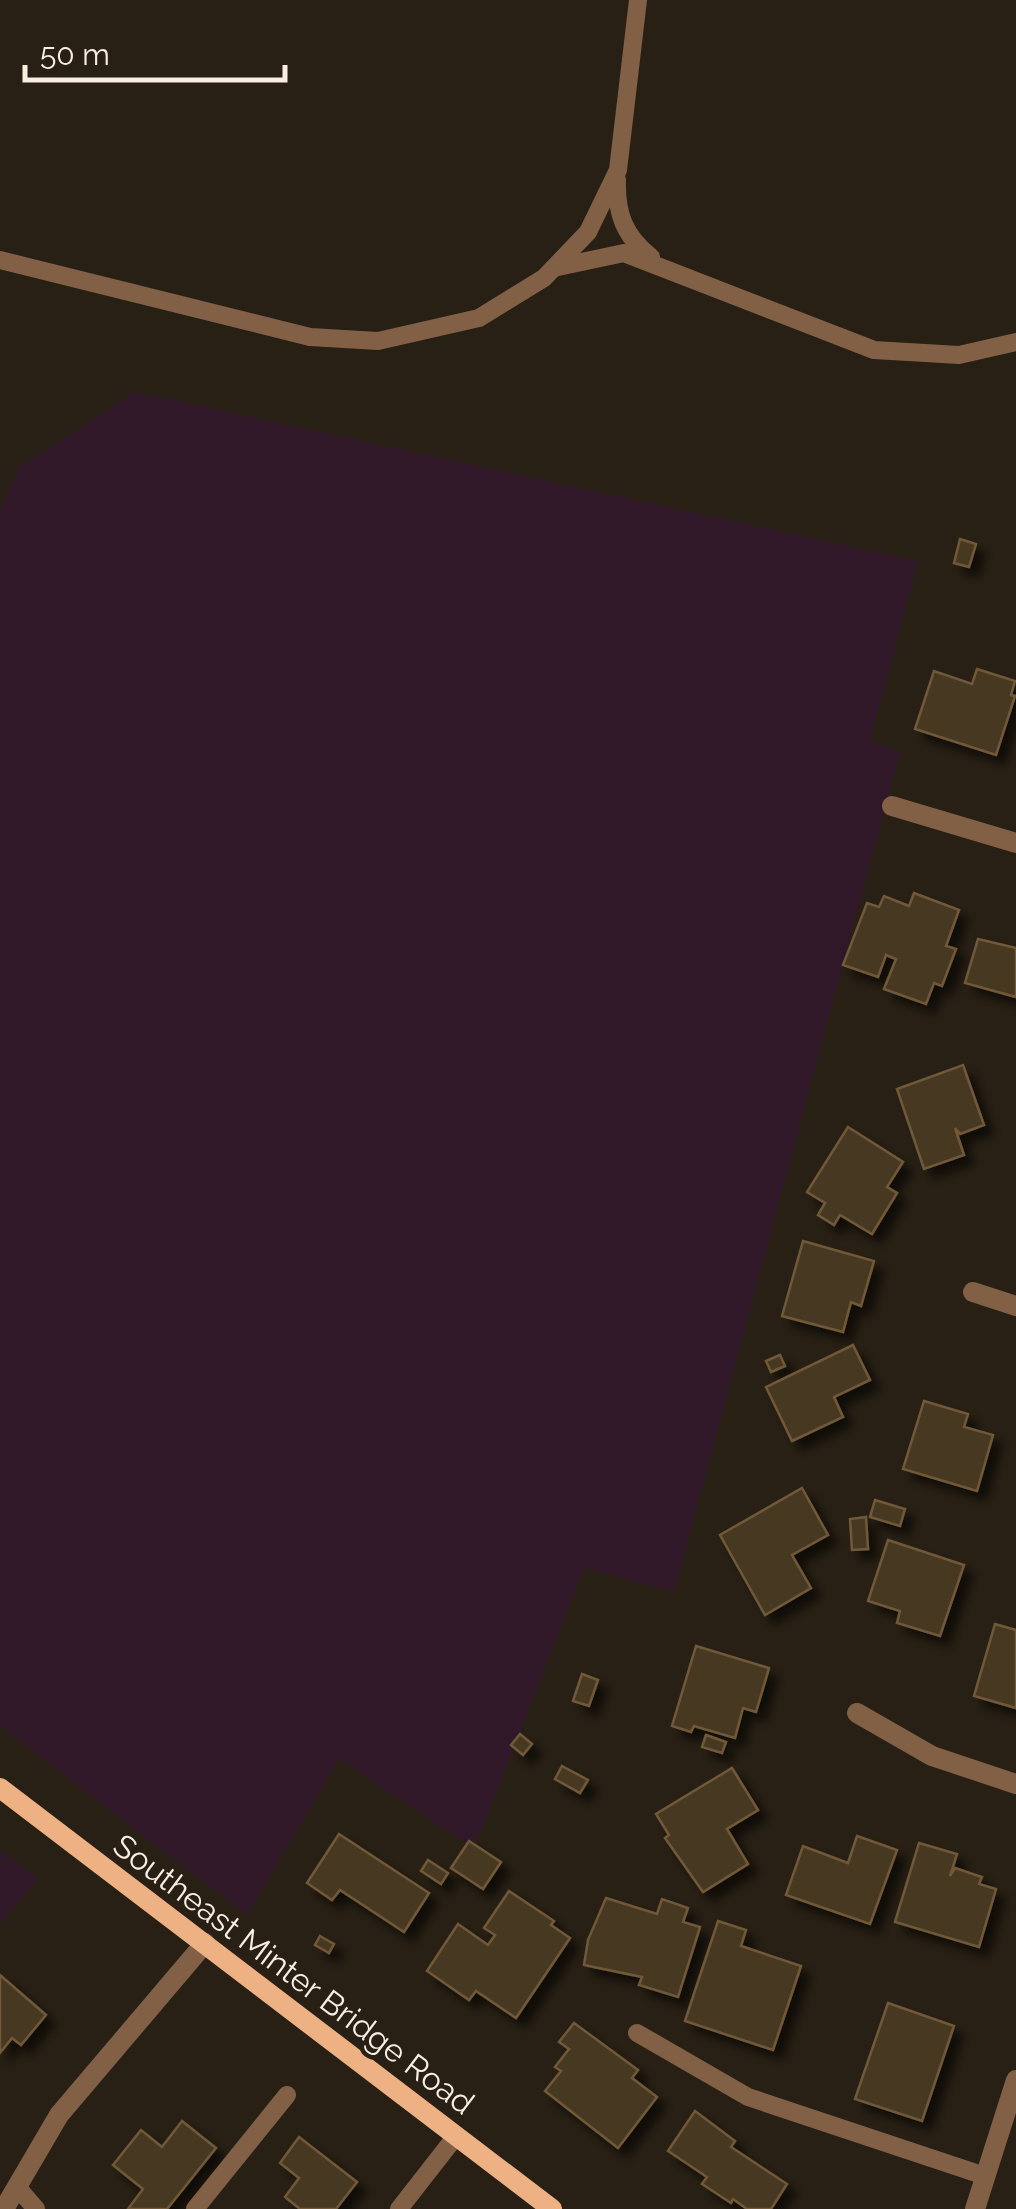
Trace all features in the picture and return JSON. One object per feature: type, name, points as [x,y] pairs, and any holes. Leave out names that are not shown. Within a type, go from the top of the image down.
[{"type":"main road","name":"Southeast Minter Bridge Road","points":[[0,1788],[552,2209]]},
{"type":"street","points":[[892,806],[1016,843]]},
{"type":"street","points":[[974,1292],[1016,1306]]},
{"type":"street","points":[[857,1713],[932,1756],[1016,1784]]},
{"type":"street","points":[[4,2209],[59,2114],[205,1943]]},
{"type":"street","points":[[975,2209],[1016,2080]]},
{"type":"lane","points":[[638,0],[616,211],[636,245],[660,264]]},
{"type":"lane","points":[[0,260],[310,336],[378,341],[479,318],[552,269],[588,232],[618,170]]},
{"type":"lane","points":[[552,269],[583,258],[624,253],[874,350],[959,356],[1016,342]]},
{"type":"lane","points":[[637,2033],[748,2097],[986,2176]]},
{"type":"lane","points":[[195,2209],[287,2096]]},
{"type":"lane","points":[[399,2209],[456,2136]]},
{"type":"lane","points":[[17,2188],[36,2209]]},
{"type":"shaded area","points":[[135,392],[918,561],[870,741],[900,752],[674,1592],[584,1568],[482,1829],[471,1846],[339,1759],[247,1915],[0,1726],[0,511],[18,468]]},
{"type":"shaded area","points":[[0,1850],[38,1879],[0,1924]]},
{"type":"building","points":[[960,539],[976,544],[969,567],[954,563]]},
{"type":"building","points":[[977,669],[1015,681],[1011,695],[1015,696],[996,755],[915,729],[934,671],[972,684]]},
{"type":"building","points":[[914,893],[959,910],[946,946],[956,949],[942,986],[934,983],[926,1004],[884,989],[896,959],[886,955],[878,977],[843,965],[867,903],[879,907],[884,896],[909,906]]},
{"type":"building","points":[[978,939],[1016,948],[1016,997],[965,983]]},
{"type":"building","points":[[963,1065],[984,1125],[960,1134],[955,1128],[964,1155],[924,1169],[897,1089]]},
{"type":"building","points":[[848,1127],[903,1162],[887,1187],[897,1193],[872,1234],[840,1215],[834,1225],[818,1215],[825,1203],[807,1192]]},
{"type":"building","points":[[803,1241],[874,1261],[861,1306],[851,1302],[843,1332],[782,1316]]},
{"type":"building","points":[[853,1345],[870,1380],[834,1397],[843,1417],[792,1441],[766,1387]]},
{"type":"building","points":[[780,1355],[785,1366],[771,1372],[766,1361]]},
{"type":"building","points":[[924,1401],[968,1414],[964,1427],[993,1435],[977,1491],[903,1469]]},
{"type":"building","points":[[802,1488],[828,1535],[792,1555],[811,1588],[765,1615],[720,1535]]},
{"type":"building","points":[[875,1500],[905,1509],[900,1526],[870,1517]]},
{"type":"building","points":[[866,1517],[868,1549],[852,1550],[850,1519]]},
{"type":"building","points":[[888,1540],[964,1565],[940,1636],[897,1623],[900,1611],[868,1601]]},
{"type":"building","points":[[995,1624],[1016,1630],[1016,1708],[974,1696]]},
{"type":"building","points":[[696,1646],[769,1668],[756,1712],[743,1708],[735,1738],[694,1726],[691,1732],[672,1726]]},
{"type":"building","points":[[582,1674],[598,1680],[589,1706],[573,1701]]},
{"type":"building","points":[[520,1734],[532,1744],[523,1755],[511,1745]]},
{"type":"building","points":[[706,1735],[726,1742],[722,1753],[702,1747]]},
{"type":"building","points":[[562,1766],[588,1780],[580,1793],[555,1779]]},
{"type":"building","points":[[732,1768],[758,1810],[727,1829],[748,1864],[703,1892],[665,1838],[669,1835],[656,1814]]},
{"type":"building","points":[[339,1834],[429,1893],[404,1932],[340,1890],[332,1900],[307,1883]]},
{"type":"building","points":[[857,1836],[897,1850],[870,1924],[786,1895],[803,1846],[848,1863]]},
{"type":"building","points":[[469,1841],[501,1862],[483,1889],[451,1868]]},
{"type":"building","points":[[919,1843],[957,1854],[950,1876],[955,1868],[982,1877],[979,1884],[996,1889],[979,1947],[895,1922]]},
{"type":"building","points":[[428,1860],[448,1873],[441,1884],[421,1871]]},
{"type":"building","points":[[509,1891],[554,1921],[551,1925],[570,1938],[516,2018],[476,1991],[469,2000],[427,1971],[458,1924],[488,1945],[495,1935],[484,1928]]},
{"type":"building","points":[[606,1898],[657,1914],[662,1899],[688,1908],[683,1922],[700,1927],[678,1997],[639,1985],[642,1977],[584,1965],[588,1940]]},
{"type":"building","points":[[718,1921],[746,1930],[741,1946],[801,1966],[773,2050],[685,2021]]},
{"type":"building","points":[[320,1936],[334,1944],[329,1953],[315,1945]]},
{"type":"building","points":[[0,1975],[46,2015],[21,2045],[12,2038],[0,2053]]},
{"type":"building","points":[[888,2003],[954,2026],[922,2121],[855,2099]]},
{"type":"building","points":[[574,2023],[638,2070],[632,2078],[657,2097],[618,2148],[545,2091],[561,2071],[555,2067],[569,2049],[559,2042]]},
{"type":"building","points":[[695,2111],[735,2141],[731,2147],[787,2184],[771,2209],[747,2209],[733,2199],[731,2203],[702,2184],[707,2177],[668,2151]]},
{"type":"building","points":[[182,2121],[216,2148],[167,2209],[128,2209],[143,2189],[113,2165],[141,2130],[162,2147]]},
{"type":"building","points":[[299,2137],[357,2182],[336,2209],[300,2209],[285,2197],[299,2178],[280,2163]]}]
